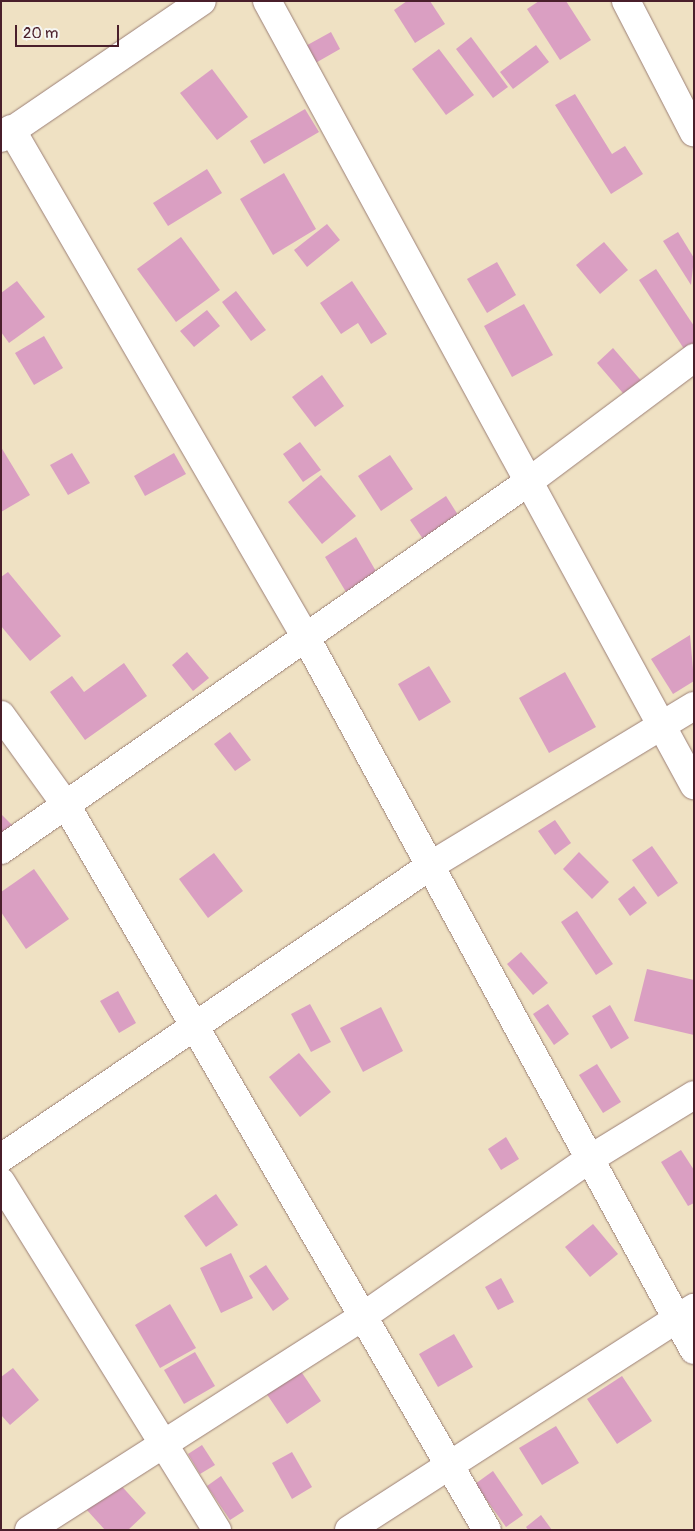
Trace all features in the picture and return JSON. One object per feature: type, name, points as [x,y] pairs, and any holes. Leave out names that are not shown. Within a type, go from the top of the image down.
[{"type":"street","points":[[202,1],[6,134],[306,636],[433,864],[588,1160],[685,1313],[694,1350]]},
{"type":"street","points":[[267,1],[531,480],[694,785]]},
{"type":"street","points":[[626,1],[694,133]]},
{"type":"street","points":[[1,850],[531,480],[694,358]]},
{"type":"street","points":[[1,1158],[195,1030],[433,864],[694,706]]},
{"type":"street","points":[[1,715],[66,804],[195,1030],[487,1530]]},
{"type":"street","points":[[29,1530],[362,1317],[588,1160],[694,1095]]},
{"type":"street","points":[[1,1182],[217,1530]]},
{"type":"street","points":[[349,1530],[448,1464],[685,1313]]},
{"type":"building","points":[[407,1],[430,1],[445,24],[415,43],[394,10]]},
{"type":"building","points":[[539,1],[566,1],[591,40],[560,60],[527,9]]},
{"type":"building","points":[[331,32],[340,49],[312,65],[302,48]]},
{"type":"building","points":[[471,37],[508,87],[493,98],[456,49]]},
{"type":"building","points":[[536,45],[549,62],[513,89],[500,72]]},
{"type":"building","points":[[439,49],[474,95],[446,115],[412,69]]},
{"type":"building","points":[[212,69],[248,117],[217,140],[180,93]]},
{"type":"building","points":[[575,94],[612,154],[625,146],[643,174],[611,194],[555,105]]},
{"type":"building","points":[[305,109],[319,132],[264,164],[250,141]]},
{"type":"building","points":[[207,169],[222,193],[168,226],[153,203]]},
{"type":"building","points":[[284,173],[316,229],[273,255],[240,199]]},
{"type":"building","points":[[327,224],[340,240],[307,267],[294,250]]},
{"type":"building","points":[[678,232],[694,258],[691,285],[663,241]]},
{"type":"building","points":[[181,237],[220,290],[176,322],[137,269]]},
{"type":"building","points":[[604,242],[628,270],[600,294],[576,265]]},
{"type":"building","points":[[497,262],[516,295],[487,313],[467,279]]},
{"type":"building","points":[[656,269],[694,326],[694,351],[688,355],[639,280]]},
{"type":"building","points":[[17,281],[45,317],[9,343],[1,332],[1,293]]},
{"type":"building","points":[[352,281],[387,334],[371,344],[358,323],[341,334],[320,303]]},
{"type":"building","points":[[236,291],[266,330],[251,341],[222,302]]},
{"type":"building","points":[[524,304],[553,355],[512,377],[484,326]]},
{"type":"building","points":[[207,310],[220,326],[194,347],[180,331]]},
{"type":"building","points":[[44,336],[63,368],[34,385],[15,353]]},
{"type":"building","points":[[613,348],[644,384],[628,399],[597,363]]},
{"type":"building","points":[[322,375],[344,406],[315,427],[292,397]]},
{"type":"building","points":[[300,442],[321,470],[303,482],[283,454]]},
{"type":"building","points":[[1,447],[30,495],[1,512]]},
{"type":"building","points":[[72,453],[90,483],[68,495],[50,465]]},
{"type":"building","points":[[174,453],[186,474],[145,496],[134,476]]},
{"type":"building","points":[[390,455],[413,489],[381,511],[358,476]]},
{"type":"building","points":[[321,475],[356,516],[322,544],[288,502]]},
{"type":"building","points":[[446,496],[458,515],[423,539],[410,520]]},
{"type":"building","points":[[356,537],[377,573],[346,592],[325,557]]},
{"type":"building","points":[[8,572],[61,636],[30,661],[1,626],[1,577]]},
{"type":"building","points":[[690,635],[694,681],[673,694],[651,659]]},
{"type":"building","points":[[187,652],[209,678],[193,691],[172,665]]},
{"type":"building","points":[[124,663],[147,696],[85,740],[50,692],[72,676],[84,692]]},
{"type":"building","points":[[429,666],[451,702],[419,721],[398,684]]},
{"type":"building","points":[[565,672],[596,727],[549,753],[519,698]]},
{"type":"building","points":[[230,732],[251,760],[235,771],[214,744]]},
{"type":"building","points":[[1,814],[14,827],[1,839]]},
{"type":"building","points":[[555,820],[571,843],[555,855],[538,831]]},
{"type":"building","points":[[652,846],[678,883],[658,897],[632,860]]},
{"type":"building","points":[[579,852],[609,882],[592,899],[563,869]]},
{"type":"building","points":[[214,853],[243,891],[208,918],[179,879]]},
{"type":"building","points":[[34,869],[69,919],[26,949],[1,912],[1,892]]},
{"type":"building","points":[[634,886],[647,903],[630,916],[618,899]]},
{"type":"building","points":[[577,911],[613,964],[596,975],[561,922]]},
{"type":"building","points":[[521,952],[548,983],[533,995],[507,964]]},
{"type":"building","points":[[647,969],[694,980],[694,1035],[634,1021]]},
{"type":"building","points":[[118,991],[136,1023],[119,1033],[100,1001]]},
{"type":"building","points":[[310,1004],[331,1042],[311,1052],[291,1014]]},
{"type":"building","points":[[548,1004],[569,1034],[554,1045],[533,1014]]},
{"type":"building","points":[[610,1005],[629,1038],[611,1049],[592,1016]]},
{"type":"building","points":[[381,1007],[403,1051],[363,1072],[340,1028]]},
{"type":"building","points":[[299,1053],[331,1092],[300,1117],[269,1077]]},
{"type":"building","points":[[597,1064],[621,1102],[603,1113],[579,1075]]},
{"type":"building","points":[[506,1137],[519,1159],[501,1170],[488,1149]]},
{"type":"building","points":[[681,1150],[694,1170],[694,1203],[688,1206],[661,1162]]},
{"type":"building","points":[[216,1194],[238,1225],[206,1247],[184,1216]]},
{"type":"building","points":[[593,1224],[618,1254],[590,1277],[565,1247]]},
{"type":"building","points":[[231,1253],[253,1298],[221,1313],[200,1268]]},
{"type":"building","points":[[266,1265],[289,1299],[273,1311],[249,1276]]},
{"type":"building","points":[[501,1278],[514,1302],[498,1310],[485,1287]]},
{"type":"building","points":[[170,1304],[196,1348],[160,1368],[135,1325]]},
{"type":"building","points":[[454,1334],[473,1367],[438,1387],[419,1354]]},
{"type":"building","points":[[195,1352],[215,1386],[184,1404],[164,1370]]},
{"type":"building","points":[[298,1367],[321,1401],[287,1424],[264,1390]]},
{"type":"building","points":[[13,1368],[39,1400],[10,1425],[1,1415],[1,1377]]},
{"type":"building","points":[[622,1376],[652,1421],[617,1444],[587,1399]]},
{"type":"building","points":[[556,1426],[579,1463],[542,1485],[519,1448]]},
{"type":"building","points":[[202,1445],[215,1465],[200,1474],[188,1454]]},
{"type":"building","points":[[292,1452],[312,1487],[292,1499],[272,1463]]},
{"type":"building","points":[[493,1471],[523,1515],[506,1527],[475,1484]]},
{"type":"building","points":[[221,1476],[244,1511],[230,1520],[207,1486]]},
{"type":"building","points":[[117,1481],[146,1513],[128,1530],[105,1530],[86,1509]]},
{"type":"building","points":[[541,1515],[552,1530],[528,1530],[526,1527]]}]
